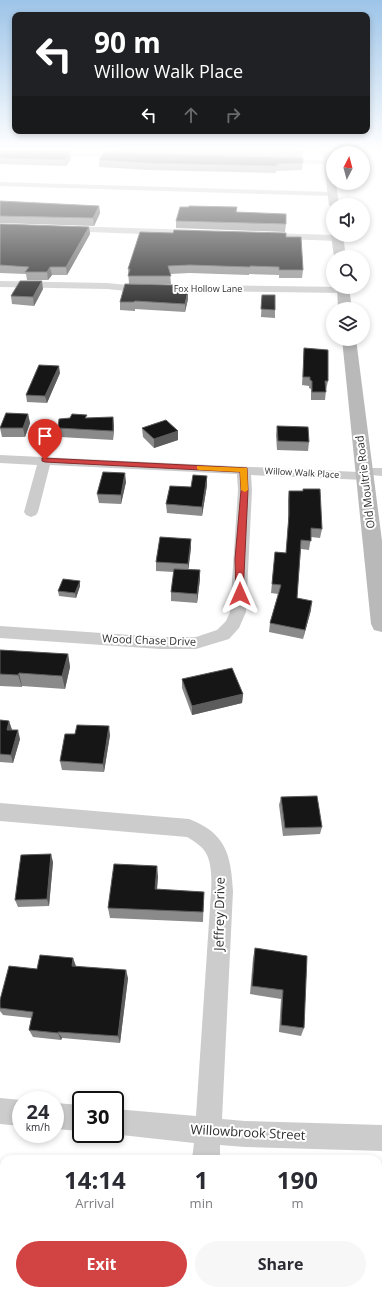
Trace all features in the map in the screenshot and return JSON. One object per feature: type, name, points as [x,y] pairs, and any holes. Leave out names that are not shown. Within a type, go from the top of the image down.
[{"type":"main road","name":"Old Moultrie Road","points":[[350,346],[364,474],[380,592],[382,624]]},
{"type":"street","points":[[55,228],[204,234]]},
{"type":"street","points":[[251,235],[326,237]]},
{"type":"street","name":"Fox Hollow Lane","points":[[0,284],[107,286],[137,289],[326,288]]},
{"type":"street","name":"Willow Walk Place","points":[[0,458],[244,470],[364,474],[382,472]]},
{"type":"street","points":[[31,512],[45,460]]},
{"type":"street","name":"Wood Chase Drive","points":[[0,632],[160,643],[196,643],[223,635],[233,624],[238,612],[245,490],[244,470]]},
{"type":"street","name":"Jeffrey Drive","points":[[0,812],[175,826],[189,828],[202,834],[209,840],[216,852],[221,880],[220,935],[206,1155]]},
{"type":"street","points":[[0,1111],[12,1112]]},
{"type":"street","name":"Willowbrook Street","points":[[124,1123],[245,1134],[382,1138]]},
{"type":"building","points":[[0,210],[97,210],[93,218],[0,216]]},
{"type":"building","points":[[179,210],[236,210],[236,212],[286,214],[286,224],[176,221]]},
{"type":"building","points":[[0,224],[89,227],[66,267],[50,267],[47,272],[25,272],[29,267],[0,265]]},
{"type":"building","points":[[174,230],[286,233],[286,237],[301,237],[303,270],[279,270],[279,267],[190,265],[168,266],[171,276],[128,276],[130,269],[128,269],[140,232],[173,233]]},
{"type":"building","points":[[20,281],[42,281],[33,297],[11,296]]},
{"type":"building","points":[[125,284],[173,285],[175,291],[188,291],[185,304],[135,301],[120,302]]},
{"type":"building","points":[[262,295],[275,295],[275,310],[261,309]]},
{"type":"building","points":[[304,348],[328,350],[328,381],[325,381],[326,392],[312,392],[312,381],[310,380],[310,377],[303,377]]},
{"type":"building","points":[[39,365],[59,366],[45,396],[26,395]]},
{"type":"building","points":[[6,413],[28,414],[23,428],[0,428]]},
{"type":"building","points":[[72,414],[87,415],[85,418],[113,417],[113,431],[58,428],[59,419],[70,418]]},
{"type":"building","points":[[166,420],[178,431],[154,439],[142,428]]},
{"type":"building","points":[[277,426],[308,427],[309,442],[278,441]]},
{"type":"building","points":[[103,472],[125,473],[121,495],[97,494]]},
{"type":"building","points":[[193,475],[207,476],[202,507],[166,504],[170,486],[191,487]]},
{"type":"building","points":[[303,489],[320,489],[322,529],[311,528],[311,541],[301,540],[297,598],[312,601],[305,630],[270,623],[281,585],[272,584],[275,552],[286,553],[289,491],[303,491]]},
{"type":"building","points":[[160,537],[191,539],[188,564],[156,562]]},
{"type":"building","points":[[174,569],[200,570],[197,594],[171,592]]},
{"type":"building","points":[[63,579],[80,581],[75,593],[58,591]]},
{"type":"building","points":[[0,650],[68,654],[62,676],[19,673],[18,675],[0,674]]},
{"type":"building","points":[[232,668],[243,694],[192,706],[182,679]]},
{"type":"building","points":[[0,720],[9,721],[7,730],[18,730],[11,755],[0,754]]},
{"type":"building","points":[[77,725],[109,726],[103,764],[60,761],[65,734],[75,734]]},
{"type":"building","points":[[317,796],[322,827],[285,828],[281,797]]},
{"type":"building","points":[[51,854],[47,899],[15,900],[21,855]]},
{"type":"building","points":[[114,864],[157,866],[155,889],[204,892],[203,912],[108,908]]},
{"type":"building","points":[[255,948],[307,956],[304,1028],[281,1025],[283,990],[252,986]]},
{"type":"building","points":[[40,955],[73,958],[72,966],[126,970],[118,1036],[29,1030],[33,1012],[0,1008],[0,1000],[9,966],[37,969]]},
{"type":"slow traffic","points":[[199,468],[244,470],[245,490]]},
{"type":"route","points":[[45,460],[244,470],[245,490],[240,559],[240,594]]}]
